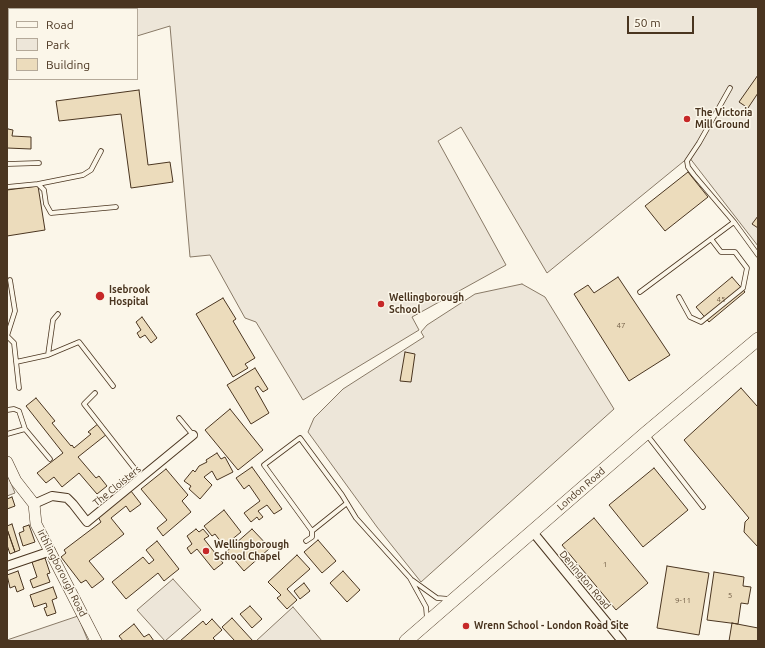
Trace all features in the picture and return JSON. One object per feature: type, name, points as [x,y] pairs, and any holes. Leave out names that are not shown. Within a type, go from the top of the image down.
[{"type":"main road","name":"London Road","points":[[406,641],[646,433],[758,339]]},
{"type":"main road","points":[[7,462],[16,481],[34,504]]},
{"type":"main road","name":"Irthlingborough Road","points":[[34,504],[36,524],[96,641]]},
{"type":"street","name":"The Cloisters","points":[[34,504],[52,496],[67,498],[87,522],[143,478],[193,435]]},
{"type":"street","name":"Denington Road","points":[[532,531],[622,641]]},
{"type":"street","points":[[7,566],[51,551]]},
{"type":"lane","points":[[730,88],[699,143],[687,161],[688,167],[734,222],[758,256]]},
{"type":"lane","points":[[7,187],[38,184],[83,175],[91,170],[101,151]]},
{"type":"lane","points":[[7,164],[39,163]]},
{"type":"lane","points":[[38,184],[44,190],[46,204],[51,213],[116,207]]},
{"type":"lane","points":[[640,292],[734,222]]},
{"type":"lane","points":[[679,297],[690,318],[701,322],[743,288],[747,268],[735,252],[722,252],[711,239]]},
{"type":"lane","points":[[10,280],[15,311],[7,336],[14,343],[20,388]]},
{"type":"lane","points":[[48,355],[53,320],[58,314]]},
{"type":"lane","points":[[16,362],[48,355],[79,342],[113,386]]},
{"type":"lane","points":[[95,393],[84,404],[143,478]]},
{"type":"lane","points":[[7,410],[14,409],[19,411],[25,429],[50,459]]},
{"type":"lane","name":"The Cloisters","points":[[179,418],[193,435]]},
{"type":"lane","points":[[7,434],[25,429]]},
{"type":"lane","points":[[646,433],[703,507]]},
{"type":"lane","points":[[306,541],[312,537],[312,531],[264,465],[300,438],[347,503],[356,518],[410,578],[437,598],[456,599]]},
{"type":"lane","points":[[312,531],[347,503]]},
{"type":"lane","points":[[410,578],[426,607],[427,624]]},
{"type":"green space","points":[[758,7],[758,246],[689,157],[547,273],[461,127],[438,141],[506,265],[412,317],[419,330],[303,400],[256,322],[245,318],[210,255],[190,257],[170,26],[138,36],[138,8],[91,8]]},
{"type":"green space","points":[[522,284],[545,297],[614,409],[421,582],[377,527],[308,432],[314,418],[343,389],[424,337],[421,332],[427,325],[475,294]]},
{"type":"green space","points":[[7,473],[15,493],[7,496]]},
{"type":"green space","points":[[173,579],[201,610],[165,641],[137,610]]},
{"type":"green space","points":[[293,607],[322,641],[256,641]]},
{"type":"green space","points":[[78,616],[88,641],[7,641],[7,640]]},
{"type":"building","points":[[28,7],[46,7],[46,8]]},
{"type":"building","points":[[758,75],[758,93],[748,108],[739,102]]},
{"type":"building","points":[[139,90],[148,165],[170,162],[173,182],[131,188],[121,114],[59,121],[56,101]]},
{"type":"building","points":[[7,127],[8,129],[13,130],[12,136],[31,137],[31,149],[7,148]]},
{"type":"building","points":[[688,172],[708,197],[665,231],[645,206]]},
{"type":"building","points":[[38,186],[45,230],[7,236],[7,190]]},
{"type":"building","points":[[758,216],[758,228],[752,224]]},
{"type":"building","points":[[618,277],[670,355],[629,381],[574,294],[588,285],[594,293]]},
{"type":"building","points":[[732,277],[745,292],[709,322],[696,307]]},
{"type":"building","points":[[223,298],[236,319],[233,321],[255,358],[245,364],[248,368],[233,377],[196,314]]},
{"type":"building","points":[[142,317],[157,338],[151,343],[145,335],[140,338],[137,333],[141,330],[136,322]]},
{"type":"building","points":[[405,352],[415,354],[411,382],[400,381]]},
{"type":"building","points":[[255,368],[268,389],[263,392],[258,386],[255,388],[269,413],[251,424],[227,385]]},
{"type":"building","points":[[741,388],[757,406],[758,405],[758,547],[744,532],[745,522],[749,518],[684,440]]},
{"type":"building","points":[[36,398],[55,421],[52,423],[74,448],[91,434],[88,432],[99,423],[107,434],[78,457],[96,478],[99,476],[107,486],[97,494],[79,473],[62,487],[54,477],[46,483],[37,473],[63,453],[26,406]]},
{"type":"building","points":[[230,409],[263,450],[238,470],[205,430]]},
{"type":"building","points":[[217,453],[221,459],[225,457],[233,472],[217,480],[212,471],[204,477],[212,485],[200,499],[189,489],[191,486],[184,481],[193,470],[195,472],[199,466],[207,462],[206,460]]},
{"type":"building","points":[[252,467],[282,509],[274,514],[267,505],[258,511],[263,517],[259,520],[257,517],[251,522],[244,513],[260,501],[249,485],[244,489],[236,478]]},
{"type":"building","points":[[654,468],[688,510],[643,547],[609,505]]},
{"type":"building","points":[[166,469],[188,495],[182,501],[191,512],[163,536],[157,528],[167,520],[141,489]]},
{"type":"building","points":[[131,491],[141,504],[130,512],[126,506],[111,518],[124,534],[89,561],[104,579],[92,588],[86,580],[81,583],[61,557],[66,553],[64,550],[101,522],[98,517]]},
{"type":"building","points":[[12,497],[15,506],[7,509],[7,499]]},
{"type":"building","points":[[224,510],[241,532],[224,546],[215,534],[212,536],[204,526]]},
{"type":"building","points":[[594,518],[648,583],[616,610],[562,545]]},
{"type":"building","points":[[12,524],[20,550],[15,552],[7,529],[7,526]]},
{"type":"building","points":[[29,525],[35,542],[23,546],[19,533],[24,531],[23,527]]},
{"type":"building","points":[[7,529],[15,552],[10,554],[7,545]]},
{"type":"building","name":"Wellingborough School Chapel","points":[[196,529],[199,532],[203,529],[209,536],[204,539],[223,563],[214,570],[197,549],[191,554],[187,548],[192,544],[187,536]]},
{"type":"building","points":[[252,529],[270,548],[244,571],[227,551]]},
{"type":"building","points":[[318,540],[336,561],[322,573],[304,552]]},
{"type":"building","points":[[157,541],[179,569],[164,581],[158,573],[126,599],[112,582],[143,557],[149,564],[154,560],[146,550]]},
{"type":"building","points":[[297,555],[310,569],[287,589],[297,600],[287,609],[277,598],[281,595],[268,582]]},
{"type":"building","points":[[45,558],[50,573],[47,574],[50,582],[33,588],[30,580],[37,577],[32,562]]},
{"type":"building","points":[[667,566],[709,573],[699,635],[657,628]]},
{"type":"building","points":[[18,571],[24,589],[17,592],[15,586],[10,588],[7,575]]},
{"type":"building","points":[[343,571],[360,590],[347,602],[330,583]]},
{"type":"building","points":[[714,572],[744,577],[743,586],[751,587],[748,604],[741,603],[738,624],[707,620]]},
{"type":"building","points":[[304,583],[310,591],[300,599],[294,591]]},
{"type":"building","points":[[53,587],[57,598],[52,600],[56,613],[47,616],[44,608],[47,607],[46,603],[34,607],[30,595]]},
{"type":"building","points":[[250,606],[262,619],[252,628],[240,614]]},
{"type":"building","points":[[232,618],[253,641],[235,641],[222,627]]},
{"type":"building","points":[[212,619],[222,630],[213,638],[216,641],[180,641],[203,621],[206,625]]},
{"type":"building","points":[[732,623],[758,628],[758,641],[729,641]]},
{"type":"building","points":[[134,624],[144,637],[149,634],[154,641],[123,641],[119,636]]},
{"type":"place","name":"The Victoria Mill Ground","points":[[687,119]]},
{"type":"place","name":"Isebrook Hospital","points":[[100,296]]},
{"type":"place","name":"Wellingborough School","points":[[381,304]]},
{"type":"place","name":"Wellingborough School Chapel","points":[[206,551]]},
{"type":"place","name":"Wrenn School - London Road Site","points":[[466,626]]}]
